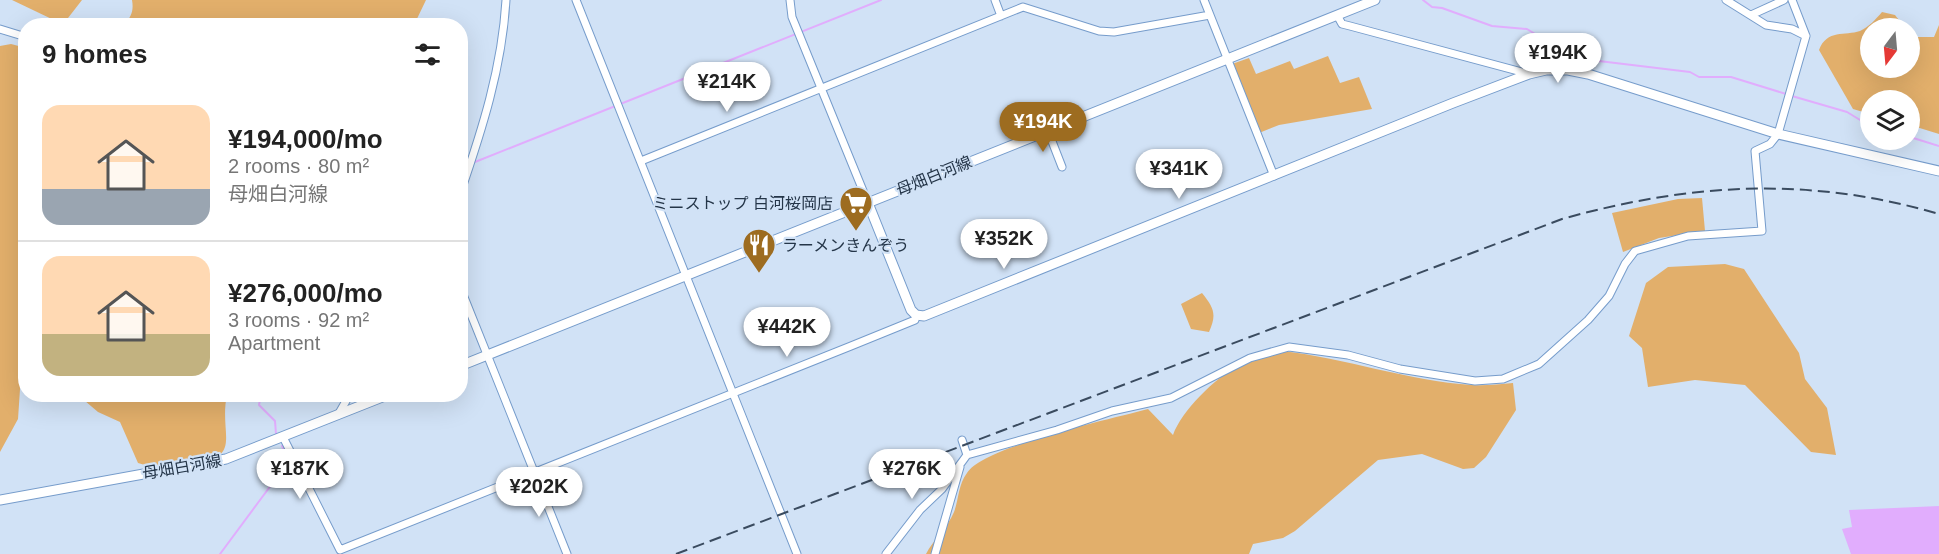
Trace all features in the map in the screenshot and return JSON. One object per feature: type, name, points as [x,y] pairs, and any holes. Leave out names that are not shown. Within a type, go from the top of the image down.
[{"type":"main road","name":"母畑白河線","points":[[468,363],[1375,0]]},
{"type":"main road","points":[[868,202],[911,310],[916,315],[924,316],[1529,74],[1546,70],[1587,74],[1778,134],[1939,171]]},
{"type":"main road","name":"母畑白河線","points":[[0,500],[226,459],[284,439],[371,402]]},
{"type":"street","points":[[468,169],[492,93],[501,50],[506,0]]},
{"type":"street","points":[[576,0],[796,554]]},
{"type":"street","points":[[790,0],[792,17],[868,202]]},
{"type":"street","points":[[995,0],[1000,16]]},
{"type":"street","points":[[1204,0],[1274,176]]},
{"type":"street","points":[[1726,0],[1766,25],[1792,29],[1806,36]]},
{"type":"street","points":[[1751,15],[1784,0]]},
{"type":"street","points":[[886,554],[961,465],[967,454],[1058,430],[1112,411],[1172,398],[1250,358],[1289,347],[1348,355],[1400,369],[1475,381],[1492,381],[1539,364],[1588,320],[1609,296],[1625,264],[1635,251],[1689,236],[1762,231],[1755,151],[1770,144],[1778,134],[1806,36],[1792,0]]},
{"type":"street","points":[[641,161],[1026,7],[1099,30],[1114,32],[1210,15]]},
{"type":"street","points":[[1337,15],[1342,24],[1529,74]]},
{"type":"street","points":[[0,29],[18,35]]},
{"type":"street","points":[[1048,131],[1062,167]]},
{"type":"street","points":[[468,307],[567,554]]},
{"type":"street","points":[[284,439],[340,550],[915,320],[916,315]]},
{"type":"street","points":[[338,416],[346,402]]},
{"type":"street","points":[[962,440],[967,454]]},
{"type":"street","points":[[935,554],[961,465]]},
{"type":"shaded area","points":[[12,0],[82,0],[68,18],[50,18]]},
{"type":"shaded area","points":[[132,0],[426,0],[417,18],[129,18],[133,7]]},
{"type":"shaded area","points":[[1882,12],[1895,15],[1897,18],[1876,18]]},
{"type":"shaded area","points":[[1939,25],[1939,134],[1920,128],[1920,90],[1860,90],[1860,111],[1853,109],[1819,50],[1822,43],[1832,36],[1860,31],[1860,78],[1920,78],[1920,37],[1934,37]]},
{"type":"shaded area","points":[[11,44],[18,46],[19,402],[18,419],[0,452],[0,46]]},
{"type":"shaded area","points":[[1328,56],[1340,83],[1359,77],[1372,109],[1279,125],[1259,133],[1232,64],[1249,58],[1256,74],[1290,61],[1294,69]]},
{"type":"shaded area","points":[[1702,198],[1705,231],[1659,238],[1623,252],[1612,213],[1678,199]]},
{"type":"shaded area","points":[[1725,264],[1744,269],[1799,353],[1805,379],[1827,408],[1836,455],[1811,452],[1745,385],[1695,380],[1648,387],[1642,348],[1629,336],[1646,283],[1668,267]]},
{"type":"shaded area","points":[[1202,293],[1213,311],[1209,332],[1191,329],[1181,304]]},
{"type":"shaded area","points":[[1282,351],[1448,383],[1493,385],[1513,383],[1516,410],[1486,457],[1474,468],[1463,469],[1422,454],[1378,460],[1295,531],[1283,538],[1253,544],[1249,554],[926,554],[951,518],[964,478],[978,463],[997,453],[1050,435],[1148,409],[1173,435],[1191,406],[1219,379],[1243,365]]},
{"type":"shaded area","points":[[86,402],[226,402],[226,443],[223,451],[204,462],[149,466],[138,463],[120,422],[98,412]]},
{"type":"shaded area","points":[[1939,506],[1939,554],[1851,554],[1842,529],[1852,527],[1849,510]]},
{"type":"waterway","points":[[475,162],[881,0]]},
{"type":"waterway","points":[[1423,0],[1432,7],[1442,8],[1492,26],[1527,29],[1574,58],[1690,72],[1699,77],[1731,77],[1786,94]]},
{"type":"waterway","points":[[1792,96],[1847,112],[1860,120]]},
{"type":"waterway","points":[[1920,140],[1939,146]]},
{"type":"waterway","points":[[260,402],[259,405],[275,421],[276,434]]},
{"type":"waterway","points":[[220,554],[286,465],[288,457],[282,446]]},
{"type":"railway","points":[[676,554],[1562,219],[1657,198],[1750,189],[1797,189],[1843,194],[1891,202],[1939,214]]},
{"type":"place","name":"ミニストップ 白河桜岡店","points":[[856,232]]},
{"type":"place","name":"ラーメンきんぞう","points":[[759,274]]}]
